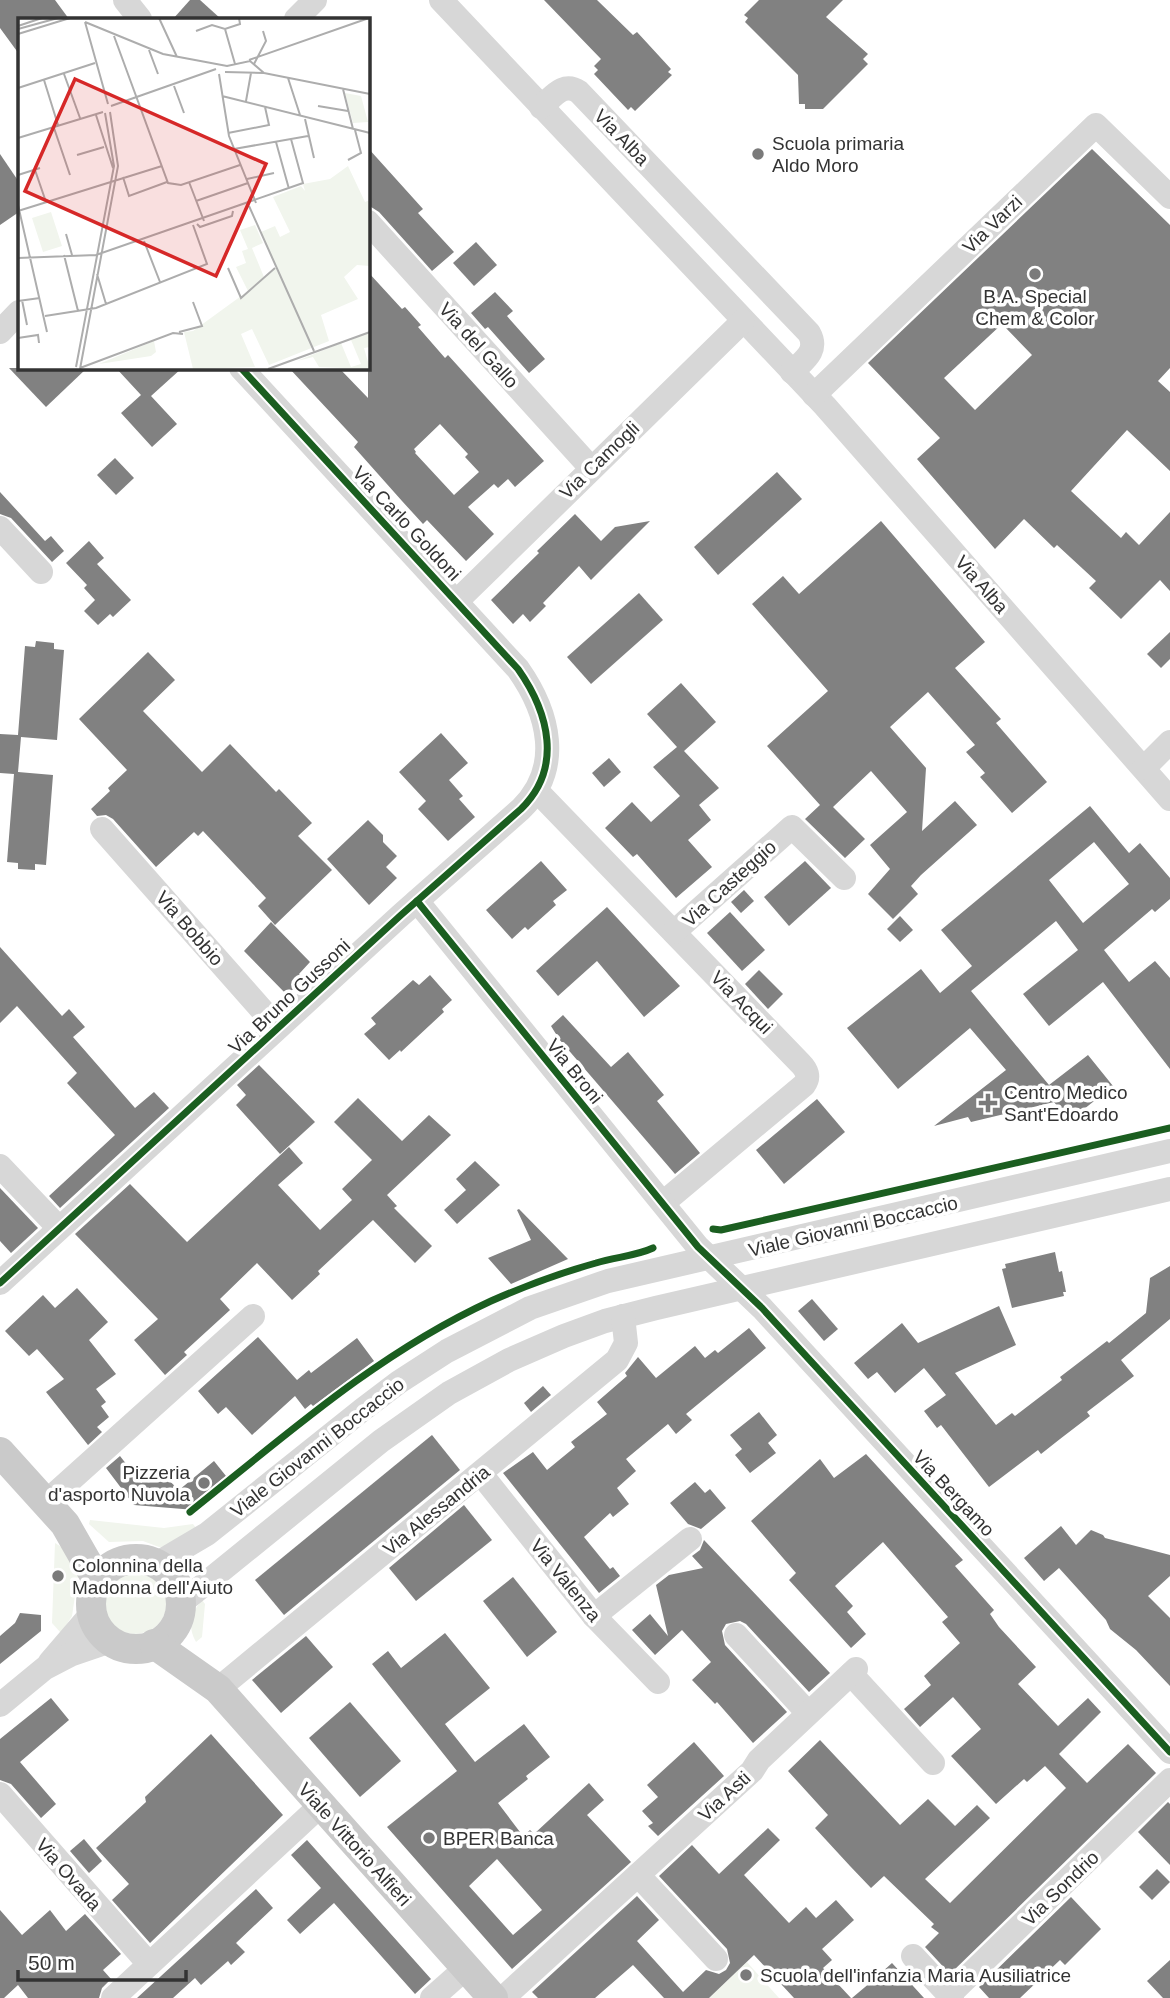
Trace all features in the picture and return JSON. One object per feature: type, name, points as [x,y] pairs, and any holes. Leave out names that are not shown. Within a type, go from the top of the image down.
[{"type":"main road","points":[[0,1452],[56,1513],[97,1580]]},
{"type":"main road","points":[[56,1513],[126,1561]]},
{"type":"main road","points":[[140,1559],[156,1564],[174,1580],[178,1613],[164,1638],[154,1644],[130,1648],[111,1641],[99,1630],[92,1613],[91,1597],[97,1580],[107,1569],[126,1561],[140,1559]]},
{"type":"main road","name":"Viale Vittorio Alfieri","points":[[178,1613],[218,1689]]},
{"type":"main road","name":"Viale Vittorio Alfieri","points":[[154,1644],[218,1689],[493,1998]]},
{"type":"street","points":[[125,0],[139,18]]},
{"type":"street","points":[[297,18],[315,0]]},
{"type":"street","name":"Via Alba","points":[[441,0],[814,395],[1170,799]]},
{"type":"street","name":"Via Alba","points":[[541,107],[563,88],[572,87],[579,92],[809,333],[813,342],[812,351],[792,372]]},
{"type":"street","name":"Via Varzi","points":[[814,395],[1096,125],[1170,197]]},
{"type":"street","name":"Via del Gallo","points":[[369,223],[591,468]]},
{"type":"street","points":[[0,332],[18,313]]},
{"type":"street","name":"Via Camogli","points":[[457,601],[743,321]]},
{"type":"street","name":"Via Carlo Goldoni","points":[[242,369],[518,669],[539,709]]},
{"type":"street","points":[[0,528],[41,572]]},
{"type":"street","name":"Via Bruno Gussoni","points":[[0,1283],[277,1027],[521,809],[537,791],[544,778],[546,734],[539,709]]},
{"type":"street","points":[[1144,768],[1170,742]]},
{"type":"street","name":"Via Acqui","points":[[537,791],[804,1067],[807,1079],[804,1085],[663,1203]]},
{"type":"street","name":"Via Casteggio","points":[[674,932],[792,827],[844,878]]},
{"type":"street","name":"Via Bobbio","points":[[102,829],[277,1027]]},
{"type":"street","name":"Via Broni","points":[[416,901],[710,1259]]},
{"type":"street","name":"Viale Giovanni Boccaccio","points":[[156,1564],[207,1534],[392,1387],[464,1342],[511,1317],[608,1281],[1170,1151]]},
{"type":"street","points":[[0,1166],[60,1228]]},
{"type":"street","name":"Viale Giovanni Boccaccio","points":[[178,1613],[387,1436],[436,1401],[509,1360],[564,1336],[623,1316],[1170,1189]]},
{"type":"street","name":"Via Bergamo","points":[[710,1259],[741,1288],[1170,1752]]},
{"type":"street","points":[[56,1513],[253,1316]]},
{"type":"street","name":"Via Alessandria","points":[[218,1689],[617,1360],[626,1343],[623,1316]]},
{"type":"street","name":"Via Valenza","points":[[481,1474],[594,1616],[658,1682]]},
{"type":"street","points":[[594,1616],[690,1539]]},
{"type":"street","points":[[0,1704],[45,1668],[92,1613]]},
{"type":"street","points":[[736,1635],[808,1713]]},
{"type":"street","points":[[45,1668],[70,1655],[111,1641]]},
{"type":"street","name":"Via Asti","points":[[503,1998],[752,1771],[759,1760],[853,1672],[933,1763]]},
{"type":"street","name":"Via Sondrio","points":[[913,1956],[951,1997],[1170,1780]]},
{"type":"street","name":"Via Ovada","points":[[0,1794],[144,1959]]},
{"type":"street","points":[[113,1998],[144,1959],[321,1805]]},
{"type":"street","points":[[638,1875],[716,1959]]},
{"type":"street","points":[[432,1998],[466,1968]]},
{"type":"shaded area","points":[[90,1520],[164,1528],[193,1524],[196,1528],[174,1546],[159,1547],[143,1541],[109,1542],[89,1524]]},
{"type":"shaded area","points":[[55,1543],[63,1548],[79,1569],[72,1616],[61,1633],[52,1623]]},
{"type":"shaded area","points":[[135,1570],[147,1572],[158,1579],[165,1590],[165,1614],[158,1625],[147,1632],[135,1634],[123,1632],[112,1625],[105,1614],[103,1602],[105,1590],[112,1579],[123,1572]]},
{"type":"shaded area","points":[[202,1600],[205,1604],[202,1637],[196,1642],[192,1620]]},
{"type":"shaded area","name":"Scuola dell'infanzia Maria Ausiliatrice","points":[[747,1962],[779,1998],[709,1998]]},
{"type":"building","points":[[0,0],[55,0],[68,18],[18,18],[18,53],[0,28]]},
{"type":"building","points":[[190,0],[200,0],[220,18],[174,18]]},
{"type":"building","points":[[544,0],[597,0],[633,35],[637,32],[671,69],[668,72],[672,75],[635,111],[631,107],[628,110],[594,74],[598,70],[594,66],[601,59]]},
{"type":"building","points":[[759,0],[843,0],[826,17],[868,54],[863,59],[868,64],[823,109],[805,109],[805,104],[799,104],[798,75],[745,22],[748,18],[744,15]]},
{"type":"building","points":[[369,149],[423,209],[418,213],[454,252],[432,271],[379,212],[369,206]]},
{"type":"building","points":[[1092,149],[1170,225],[1170,368],[1158,381],[1170,392],[1170,471],[1127,430],[1071,491],[1121,538],[1126,532],[1139,545],[1170,512],[1170,591],[1160,580],[1121,619],[1089,588],[1096,581],[1057,545],[1054,548],[1024,519],[995,549],[917,459],[940,438],[868,363]],"holes":[[[1002,324],[1032,355],[975,410],[944,378]]]},
{"type":"building","points":[[0,154],[18,181],[18,213],[0,225]]},
{"type":"building","points":[[476,242],[497,265],[474,286],[453,263]]},
{"type":"building","points":[[369,273],[402,309],[405,307],[421,325],[418,327],[445,358],[448,355],[544,461],[515,487],[508,479],[498,488],[494,484],[468,507],[494,534],[466,561],[427,520],[423,524],[354,447],[358,442],[290,369],[340,369],[368,398]],"holes":[[[440,424],[468,454],[465,457],[479,472],[454,495],[414,449]]]},
{"type":"building","points":[[495,292],[513,311],[507,316],[545,359],[529,373],[488,327],[485,329],[471,313]]},
{"type":"building","points":[[9,368],[86,369],[46,407]]},
{"type":"building","points":[[117,369],[181,369],[151,396],[177,424],[152,447],[121,413],[141,395]]},
{"type":"building","points":[[115,458],[134,478],[116,495],[97,475]]},
{"type":"building","points":[[777,472],[802,499],[718,575],[694,547]]},
{"type":"building","points":[[0,492],[45,541],[51,536],[64,551],[52,562],[11,518],[0,514]]},
{"type":"building","points":[[575,514],[601,541],[615,527],[650,521],[591,580],[579,566],[543,603],[546,606],[530,622],[523,614],[513,624],[491,600]]},
{"type":"building","points":[[881,521],[985,642],[955,668],[1001,719],[996,723],[1047,782],[1012,813],[980,777],[985,773],[966,752],[975,745],[928,692],[890,727],[926,768],[922,831],[955,801],[977,825],[911,886],[918,894],[893,919],[868,894],[890,869],[870,845],[907,812],[871,771],[833,807],[865,839],[845,858],[805,819],[820,805],[767,746],[828,691],[752,604],[783,576],[799,594]]},
{"type":"building","points":[[89,541],[104,558],[97,564],[131,600],[113,617],[110,614],[98,625],[84,611],[95,600],[84,588],[87,585],[66,563]]},
{"type":"building","points":[[639,593],[663,620],[591,684],[567,657]]},
{"type":"building","points":[[1170,632],[1170,659],[1161,668],[1147,654]]},
{"type":"building","points":[[36,641],[54,643],[54,649],[64,650],[57,740],[21,737],[18,772],[53,775],[46,865],[35,864],[35,870],[18,869],[18,863],[7,862],[14,774],[0,773],[0,734],[18,735],[25,646],[35,647]]},
{"type":"building","points":[[148,652],[175,680],[143,711],[202,772],[230,744],[276,792],[279,789],[312,823],[298,836],[332,870],[275,925],[258,906],[266,898],[203,831],[198,836],[194,832],[156,867],[113,819],[106,815],[97,816],[91,809],[127,770],[79,719]]},
{"type":"building","points":[[681,683],[716,722],[684,751],[719,788],[699,805],[711,820],[688,840],[712,867],[676,898],[637,854],[633,857],[605,828],[632,802],[651,822],[680,796],[653,767],[677,747],[647,714]]},
{"type":"building","points":[[441,733],[468,763],[449,780],[463,796],[459,799],[475,817],[448,841],[418,809],[426,801],[399,772]]},
{"type":"building","points":[[609,758],[621,772],[604,787],[592,773]]},
{"type":"building","points":[[1090,806],[1129,853],[1140,843],[1170,878],[1170,899],[1155,912],[1152,909],[1104,950],[1129,982],[1155,961],[1170,978],[1170,1069],[1103,982],[1049,1026],[1023,994],[1078,950],[1056,921],[971,991],[1049,1085],[1088,1055],[1113,1086],[1069,1121],[1054,1102],[971,1122],[968,1117],[934,1126],[1006,1070],[970,1028],[898,1089],[847,1028],[921,969],[940,993],[972,966],[941,930]],"holes":[[[1094,842],[1129,884],[1083,923],[1049,880]]]},
{"type":"building","points":[[368,820],[383,835],[383,842],[397,856],[386,867],[397,878],[369,905],[327,859]]},
{"type":"building","points":[[541,861],[567,890],[553,901],[556,905],[528,930],[525,927],[512,939],[486,910]]},
{"type":"building","points":[[805,861],[831,888],[789,926],[764,897]]},
{"type":"building","points":[[744,890],[754,901],[741,913],[731,902]]},
{"type":"building","points":[[607,907],[680,986],[644,1017],[597,961],[558,996],[536,971]]},
{"type":"building","points":[[730,912],[765,950],[742,971],[707,933]]},
{"type":"building","points":[[900,916],[913,930],[900,942],[887,929]]},
{"type":"building","points":[[271,922],[310,962],[299,974],[304,979],[287,995],[244,951]]},
{"type":"building","points":[[0,947],[62,1016],[69,1009],[85,1027],[73,1037],[135,1108],[154,1092],[169,1108],[60,1208],[49,1196],[115,1135],[67,1083],[77,1073],[17,1006],[0,1023]]},
{"type":"building","points":[[759,970],[783,994],[768,1009],[745,984]]},
{"type":"building","points":[[430,975],[452,1000],[442,1009],[444,1012],[389,1060],[364,1034],[376,1024],[371,1018],[413,980],[419,985]]},
{"type":"building","points":[[563,1015],[611,1067],[628,1052],[664,1095],[657,1101],[700,1153],[675,1174],[559,1039],[551,1026]]},
{"type":"building","points":[[259,1065],[315,1122],[280,1154],[236,1105],[246,1095],[237,1085]]},
{"type":"building","points":[[358,1098],[402,1141],[429,1115],[451,1135],[387,1195],[397,1206],[394,1208],[432,1246],[415,1263],[373,1220],[318,1271],[320,1274],[292,1300],[257,1263],[220,1299],[230,1310],[184,1352],[187,1355],[165,1375],[134,1340],[158,1319],[75,1234],[130,1184],[187,1242],[289,1147],[303,1163],[278,1185],[320,1230],[352,1200],[342,1189],[372,1160],[334,1122]]},
{"type":"building","points":[[817,1099],[845,1132],[784,1184],[756,1150]]},
{"type":"building","points":[[475,1161],[500,1185],[457,1224],[444,1210],[466,1190],[456,1179]]},
{"type":"building","points":[[0,1188],[38,1228],[11,1253],[0,1241]]},
{"type":"building","points":[[519,1209],[568,1259],[511,1284],[488,1258],[531,1240],[517,1210]]},
{"type":"building","points":[[1055,1252],[1059,1272],[1062,1271],[1066,1292],[1063,1292],[1064,1296],[1012,1308],[1002,1269],[1006,1268],[1005,1264]]},
{"type":"building","points":[[1170,1266],[1170,1319],[1121,1360],[1134,1376],[1087,1412],[1090,1416],[1041,1454],[1038,1450],[989,1487],[941,1425],[937,1428],[924,1411],[946,1395],[924,1368],[895,1393],[877,1372],[868,1379],[854,1363],[902,1323],[918,1343],[999,1306],[1016,1345],[955,1373],[996,1425],[1012,1413],[1015,1416],[1062,1380],[1060,1377],[1146,1313],[1150,1278]]},
{"type":"building","points":[[77,1288],[108,1322],[89,1340],[116,1374],[96,1389],[106,1402],[101,1406],[109,1417],[97,1427],[102,1432],[88,1445],[46,1392],[64,1379],[37,1349],[29,1356],[5,1331],[43,1295],[55,1308]]},
{"type":"building","points":[[812,1299],[838,1329],[824,1341],[798,1311]]},
{"type":"building","points":[[749,1328],[766,1348],[686,1414],[692,1420],[676,1434],[668,1424],[626,1459],[636,1471],[617,1488],[629,1504],[613,1517],[610,1513],[584,1537],[610,1569],[613,1567],[620,1576],[599,1593],[503,1473],[533,1452],[547,1470],[575,1447],[571,1442],[607,1414],[597,1402],[627,1376],[625,1373],[638,1357],[656,1378],[695,1346],[705,1358],[715,1350],[718,1353]]},
{"type":"building","points":[[258,1337],[297,1380],[309,1370],[311,1373],[357,1338],[374,1361],[313,1406],[311,1404],[305,1409],[295,1396],[252,1435],[226,1407],[218,1414],[198,1391]]},
{"type":"building","points":[[543,1386],[551,1395],[531,1412],[524,1403]]},
{"type":"building","points":[[759,1412],[777,1435],[768,1443],[776,1453],[750,1473],[735,1455],[742,1449],[730,1435]]},
{"type":"building","points":[[432,1435],[460,1470],[284,1615],[255,1580]]},
{"type":"building","points":[[866,1454],[963,1560],[955,1566],[994,1610],[990,1614],[999,1627],[1036,1667],[1018,1684],[1058,1726],[1088,1698],[1101,1712],[1059,1754],[1087,1783],[1128,1744],[1156,1773],[950,1974],[925,1947],[939,1933],[931,1927],[934,1924],[884,1876],[871,1888],[850,1866],[815,1828],[828,1815],[788,1771],[820,1740],[900,1825],[928,1799],[955,1826],[977,1805],[990,1818],[925,1879],[950,1903],[1066,1788],[1045,1766],[1027,1782],[1024,1779],[996,1804],[951,1756],[981,1729],[953,1697],[920,1727],[904,1709],[931,1685],[924,1676],[960,1643],[942,1622],[948,1617],[883,1542],[835,1586],[853,1606],[847,1612],[866,1634],[851,1648],[789,1580],[796,1573],[751,1521],[820,1459],[834,1478]]},
{"type":"building","points":[[120,1456],[141,1483],[158,1470],[179,1490],[214,1461],[226,1476],[191,1504],[195,1510],[134,1505],[106,1468]]},
{"type":"building","points":[[695,1482],[705,1493],[710,1489],[726,1508],[701,1529],[688,1524],[670,1503]]},
{"type":"building","points":[[464,1505],[492,1540],[416,1601],[389,1568]]},
{"type":"building","points":[[1061,1526],[1076,1545],[1091,1530],[1105,1538],[1170,1555],[1170,1576],[1148,1596],[1170,1618],[1170,1686],[1136,1650],[1110,1629],[1106,1620],[1059,1568],[1044,1581],[1024,1558]]},
{"type":"building","points":[[704,1540],[830,1673],[809,1692],[746,1624],[740,1621],[726,1624],[722,1631],[725,1645],[787,1712],[753,1743],[717,1702],[715,1704],[692,1680],[711,1662],[682,1630],[655,1655],[632,1630],[650,1614],[668,1636],[656,1585],[669,1575],[703,1568],[692,1556],[700,1550]]},
{"type":"building","points":[[513,1577],[557,1632],[527,1657],[483,1601]]},
{"type":"building","points":[[20,1613],[41,1615],[41,1631],[0,1664],[0,1636],[15,1623]]},
{"type":"building","points":[[445,1633],[490,1688],[445,1724],[475,1762],[524,1724],[550,1757],[498,1803],[523,1836],[530,1830],[534,1834],[589,1783],[604,1800],[587,1815],[631,1862],[512,1969],[387,1827],[457,1771],[372,1664],[388,1651],[401,1668]],"holes":[[[497,1859],[542,1910],[513,1935],[469,1886]]]},
{"type":"building","points":[[306,1636],[333,1667],[281,1713],[252,1680]]},
{"type":"building","points":[[51,1698],[69,1720],[20,1762],[56,1804],[41,1818],[11,1784],[0,1780],[0,1739]]},
{"type":"building","points":[[350,1702],[401,1761],[360,1797],[309,1738]]},
{"type":"building","points":[[211,1734],[283,1815],[150,1943],[112,1900],[129,1884],[96,1848],[146,1802],[145,1797]]},
{"type":"building","points":[[694,1742],[724,1776],[658,1836],[648,1826],[653,1823],[642,1811],[658,1797],[647,1785]]},
{"type":"building","points":[[1168,1802],[1170,1804],[1170,1865],[1138,1832]]},
{"type":"building","points":[[768,1828],[780,1840],[744,1875],[789,1923],[806,1907],[816,1918],[836,1900],[854,1920],[822,1949],[832,1960],[823,1968],[851,1998],[794,1998],[754,1955],[709,1998],[664,1998],[633,1965],[595,1998],[538,1998],[532,1992],[637,1896],[659,1920],[637,1941],[683,1992],[706,1970],[719,1974],[726,1970],[730,1963],[727,1949],[659,1876],[692,1845],[719,1874]]},
{"type":"building","points":[[84,1839],[102,1861],[89,1873],[70,1851]]},
{"type":"building","points":[[307,1840],[431,1979],[415,1994],[334,1903],[300,1934],[287,1920],[321,1888],[291,1855]]},
{"type":"building","points":[[1157,1869],[1170,1882],[1152,1900],[1139,1887]]},
{"type":"building","points":[[256,1889],[273,1908],[236,1943],[245,1952],[231,1965],[228,1961],[201,1985],[195,1978],[173,1998],[137,1998]]},
{"type":"building","points":[[1071,1897],[1101,1929],[1065,1965],[1060,1960],[1020,1998],[989,1998],[979,1987]]},
{"type":"building","points":[[0,1910],[22,1935],[50,1910],[66,1931],[85,1914],[121,1954],[103,1970],[111,1979],[102,1988],[99,1998],[28,1998],[18,1985],[4,1998],[0,1998]]},
{"type":"building","points":[[1170,1960],[1170,1998],[1163,1998],[1147,1981]]},
{"type":"building","points":[[892,1963],[924,1998],[852,1998],[871,1982]]},
{"type":"cycle path","points":[[0,1283],[401,915],[521,809],[543,776],[547,758],[544,722],[529,686],[518,669],[242,369]]},
{"type":"cycle path","points":[[417,901],[698,1247],[762,1308],[1170,1752]]},
{"type":"cycle path","points":[[713,1229],[721,1230],[1170,1128]]},
{"type":"cycle path","points":[[190,1512],[334,1397],[371,1370],[450,1322],[491,1301],[543,1280],[653,1248]]},
{"type":"place","name":"Scuola primaria Aldo Moro","points":[[758,154]]},
{"type":"place","name":"B.A. Special Chem & Color","points":[[1035,274]]},
{"type":"place","name":"Centro Medico Sant'Edoardo","points":[[988,1103]]},
{"type":"place","name":"Pizzeria d'asporto Nuvola","points":[[204,1483]]},
{"type":"place","name":"Colonnina della Madonna dell'Aiuto","points":[[58,1576]]},
{"type":"place","name":"BPER Banca","points":[[429,1838]]},
{"type":"place","name":"Scuola dell'infanzia Maria Ausiliatrice","points":[[746,1975]]}]
